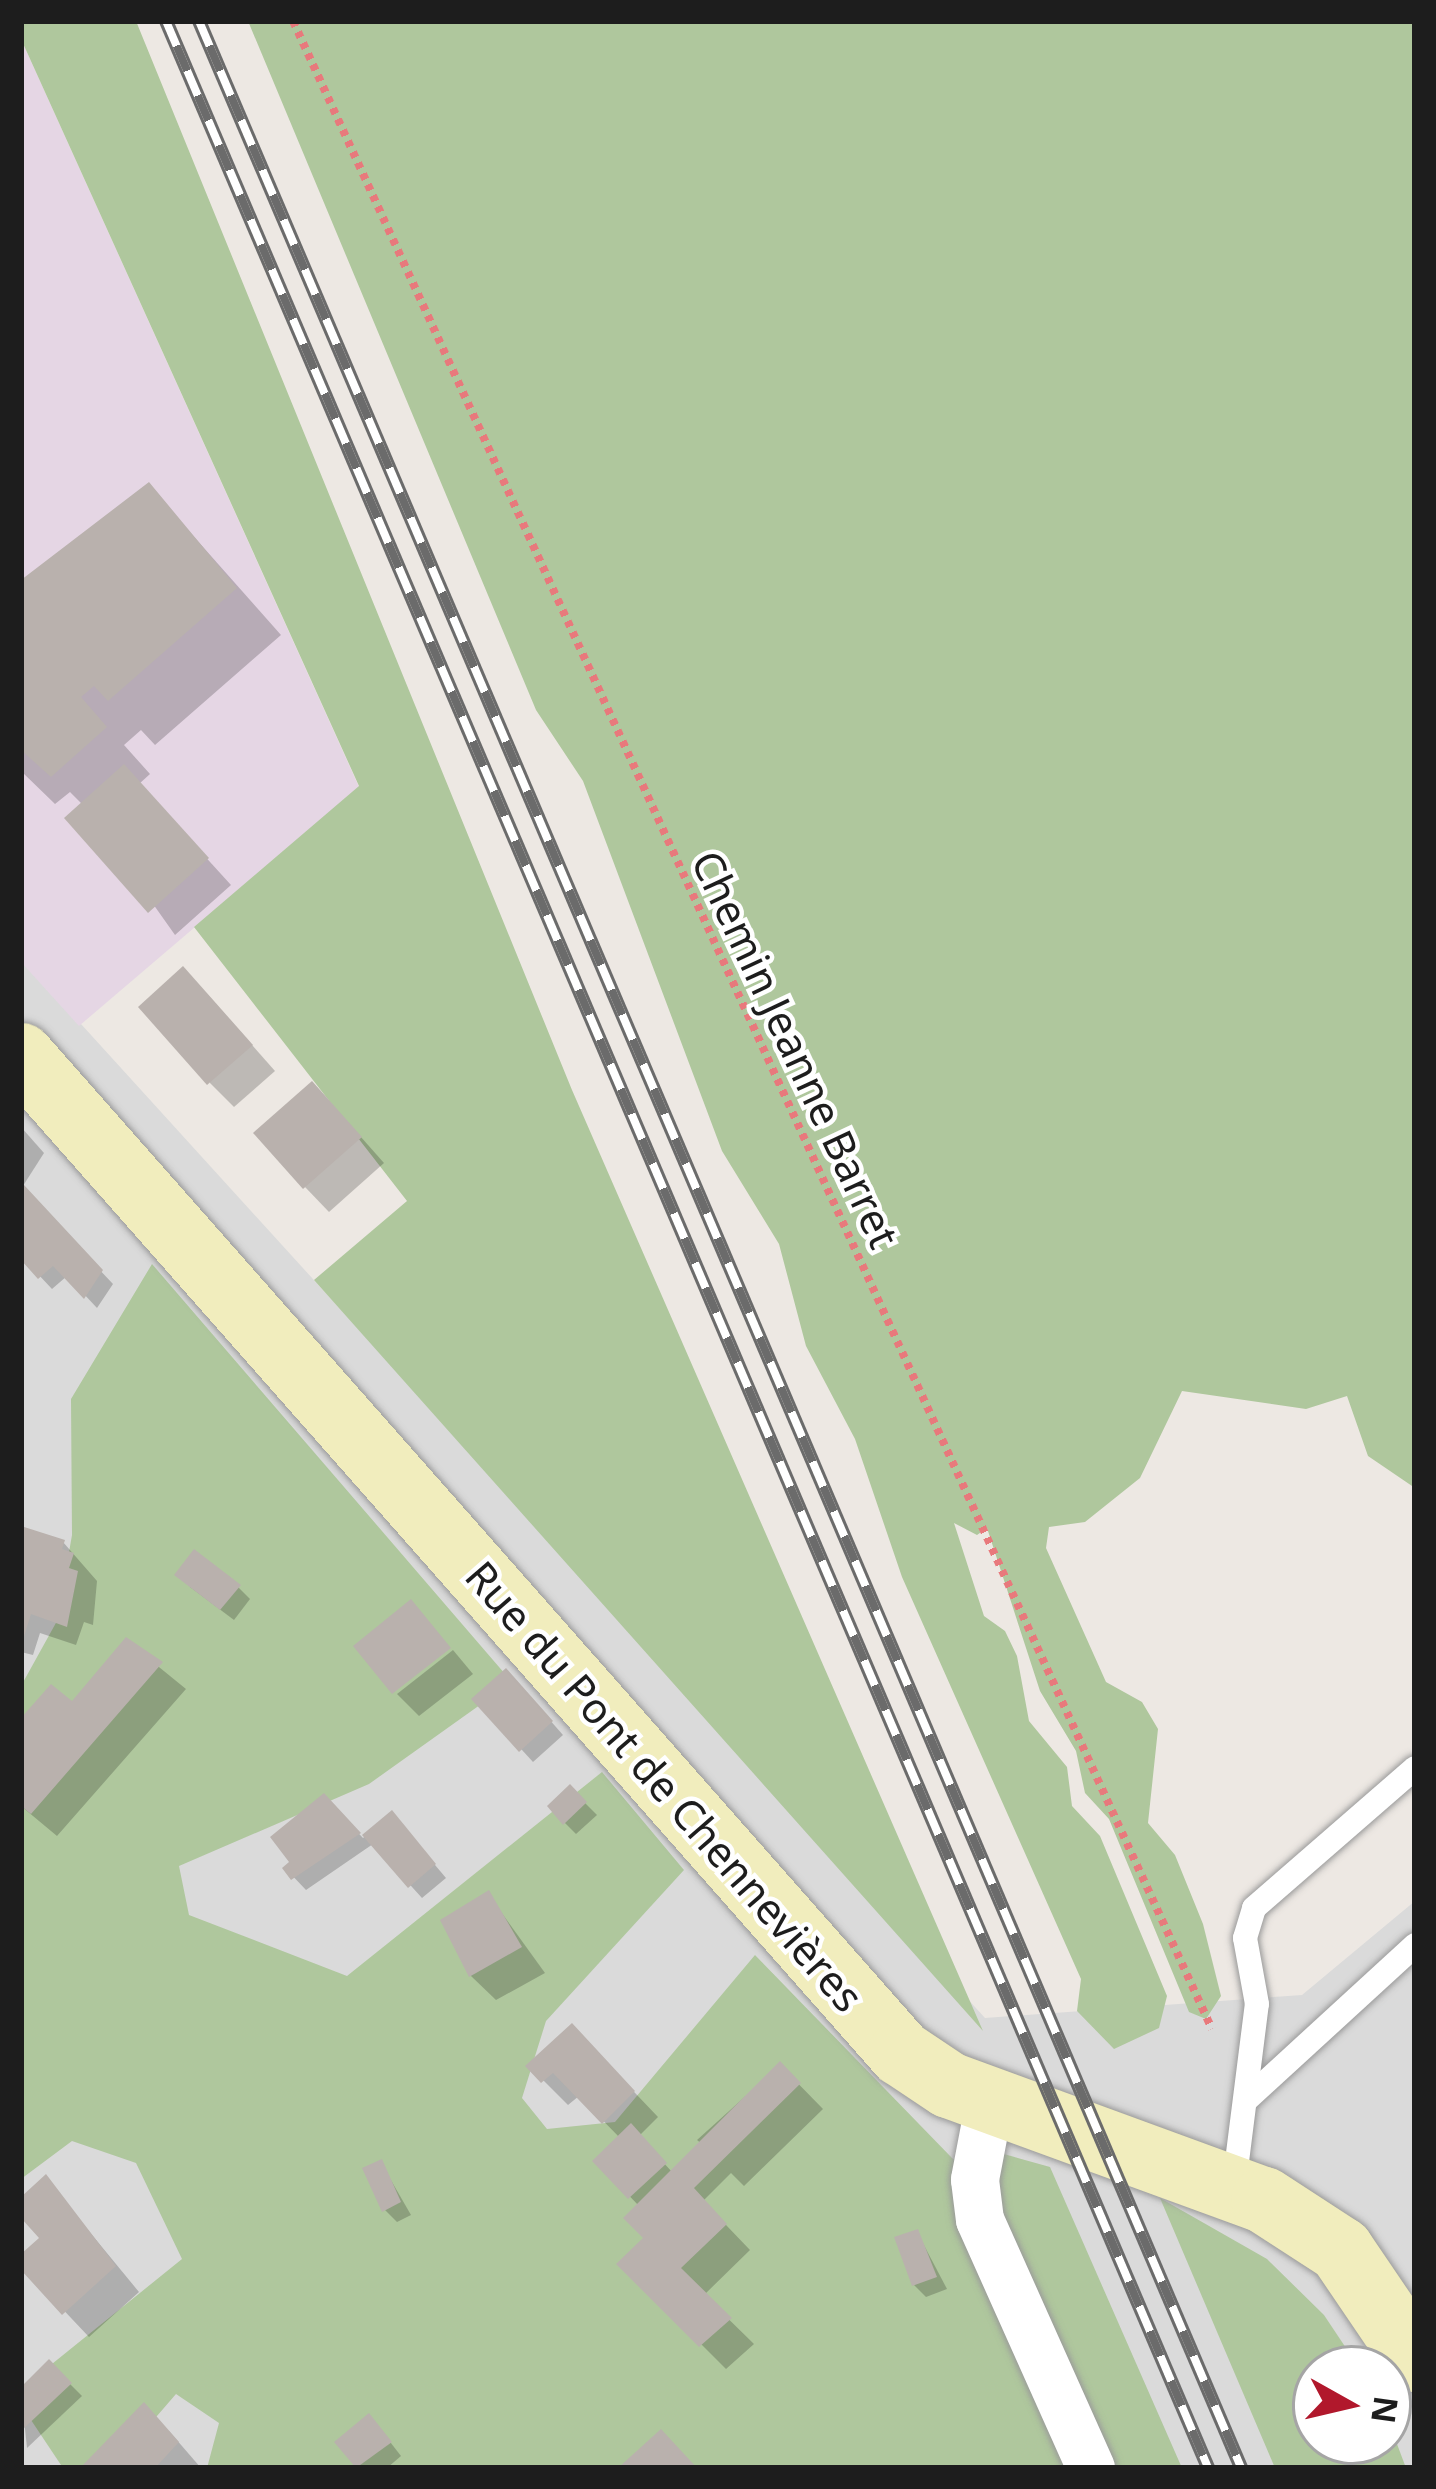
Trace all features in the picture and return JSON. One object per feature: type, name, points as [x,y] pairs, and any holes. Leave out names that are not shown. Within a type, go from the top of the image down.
[{"type":"main road","name":"Rue du Pont de Chennevières","points":[[21,1056],[901,2053],[990,2101],[1234,2188],[1341,2250],[1415,2359]]},
{"type":"street","points":[[990,2101],[974,2180],[980,2220],[1091,2468]]},
{"type":"lane","points":[[1234,2188],[1257,2004],[1245,1938],[1254,1908],[1415,1768]]},
{"type":"lane","points":[[1245,2101],[1415,1945]]},
{"type":"path","name":"Chemin Jeanne Barret","points":[[293,21],[1245,2101]]},
{"type":"shaded area","points":[[21,39],[359,787],[79,1026],[21,962]]},
{"type":"shaded area","points":[[21,958],[985,2018],[1302,1995],[1415,1901],[1415,2468],[21,2468]]},
{"type":"green space","points":[[21,21],[136,21],[572,1090],[983,2031],[314,1280],[407,1201],[194,927],[359,786],[21,39]]},
{"type":"green space","points":[[248,21],[1415,21],[1415,1488],[1368,1456],[1347,1396],[1306,1409],[1182,1391],[1140,1478],[1085,1522],[1049,1527],[1046,1548],[1106,1682],[1142,1702],[1158,1729],[1148,1823],[1175,1855],[1203,1924],[1221,1996],[1206,2019],[1189,2012],[1109,1819],[1085,1793],[1076,1751],[1040,1691],[987,1528],[977,1535],[954,1523],[984,1616],[1005,1631],[1017,1656],[1029,1721],[1067,1767],[1072,1806],[1100,1836],[1167,1996],[1159,2028],[1114,2049],[1077,2011],[1081,1979],[902,1577],[855,1439],[806,1346],[779,1244],[722,1151],[583,781],[536,710]]},
{"type":"green space","points":[[152,1264],[512,1682],[369,1784],[179,1866],[189,1915],[347,1976],[602,1772],[684,1870],[546,2021],[522,2098],[547,2129],[615,2122],[755,1955],[952,2158],[979,2178],[1004,2154],[1050,2167],[1182,2468],[207,2468],[219,2423],[176,2394],[112,2468],[63,2468],[21,2405],[21,2389],[182,2259],[136,2163],[72,2141],[21,2179],[21,1686],[57,1621],[72,1535],[71,1399]]},
{"type":"green space","points":[[1160,2198],[1267,2259],[1324,2315],[1344,2345],[1292,2345],[1292,2465],[1406,2468],[1275,2468]]},
{"type":"building","points":[[149,482],[237,588],[108,701],[94,686],[81,697],[107,727],[51,777],[21,750],[21,580]]},
{"type":"building","points":[[124,764],[209,858],[148,913],[64,818]]},
{"type":"building","points":[[183,966],[253,1045],[207,1085],[138,1007]]},
{"type":"building","points":[[312,1081],[362,1137],[303,1189],[253,1133]]},
{"type":"building","points":[[24,1185],[103,1270],[84,1299],[53,1266],[38,1279],[21,1260]]},
{"type":"building","points":[[21,1526],[65,1540],[62,1549],[74,1553],[69,1568],[78,1571],[67,1627],[31,1614],[22,1643]]},
{"type":"building","points":[[194,1549],[241,1585],[220,1610],[174,1575]]},
{"type":"building","points":[[411,1599],[451,1648],[392,1694],[353,1646]]},
{"type":"building","points":[[126,1637],[163,1662],[31,1814],[21,1806],[21,1718],[51,1684],[72,1701]]},
{"type":"building","points":[[506,1668],[553,1721],[519,1752],[471,1699]]},
{"type":"building","points":[[570,1784],[587,1802],[563,1825],[547,1806]]},
{"type":"building","points":[[324,1793],[361,1833],[291,1880],[282,1868],[289,1862],[270,1837]]},
{"type":"building","points":[[392,1810],[436,1864],[408,1888],[362,1835]]},
{"type":"building","points":[[489,1890],[522,1947],[469,1977],[440,1920]]},
{"type":"building","points":[[572,2023],[635,2091],[602,2124],[553,2073],[541,2083],[525,2066]]},
{"type":"building","points":[[780,2061],[801,2083],[694,2188],[727,2224],[681,2268],[732,2318],[699,2347],[616,2264],[643,2238],[623,2218]]},
{"type":"building","points":[[631,2123],[667,2163],[628,2199],[592,2161]]},
{"type":"building","points":[[382,2159],[401,2202],[382,2212],[362,2168]]},
{"type":"building","points":[[46,2174],[116,2266],[62,2315],[21,2270],[21,2254],[39,2238],[21,2218],[21,2197]]},
{"type":"building","points":[[918,2229],[937,2277],[912,2286],[894,2237]]},
{"type":"building","points":[[49,2359],[72,2383],[21,2431],[21,2387]]},
{"type":"building","points":[[144,2402],[179,2442],[155,2468],[80,2468]]},
{"type":"building","points":[[369,2413],[392,2442],[356,2468],[334,2442]]},
{"type":"building","points":[[661,2429],[697,2468],[618,2468]]},
{"type":"railway","points":[[166,21],[1208,2468]]},
{"type":"railway","points":[[199,21],[1241,2468]]}]
